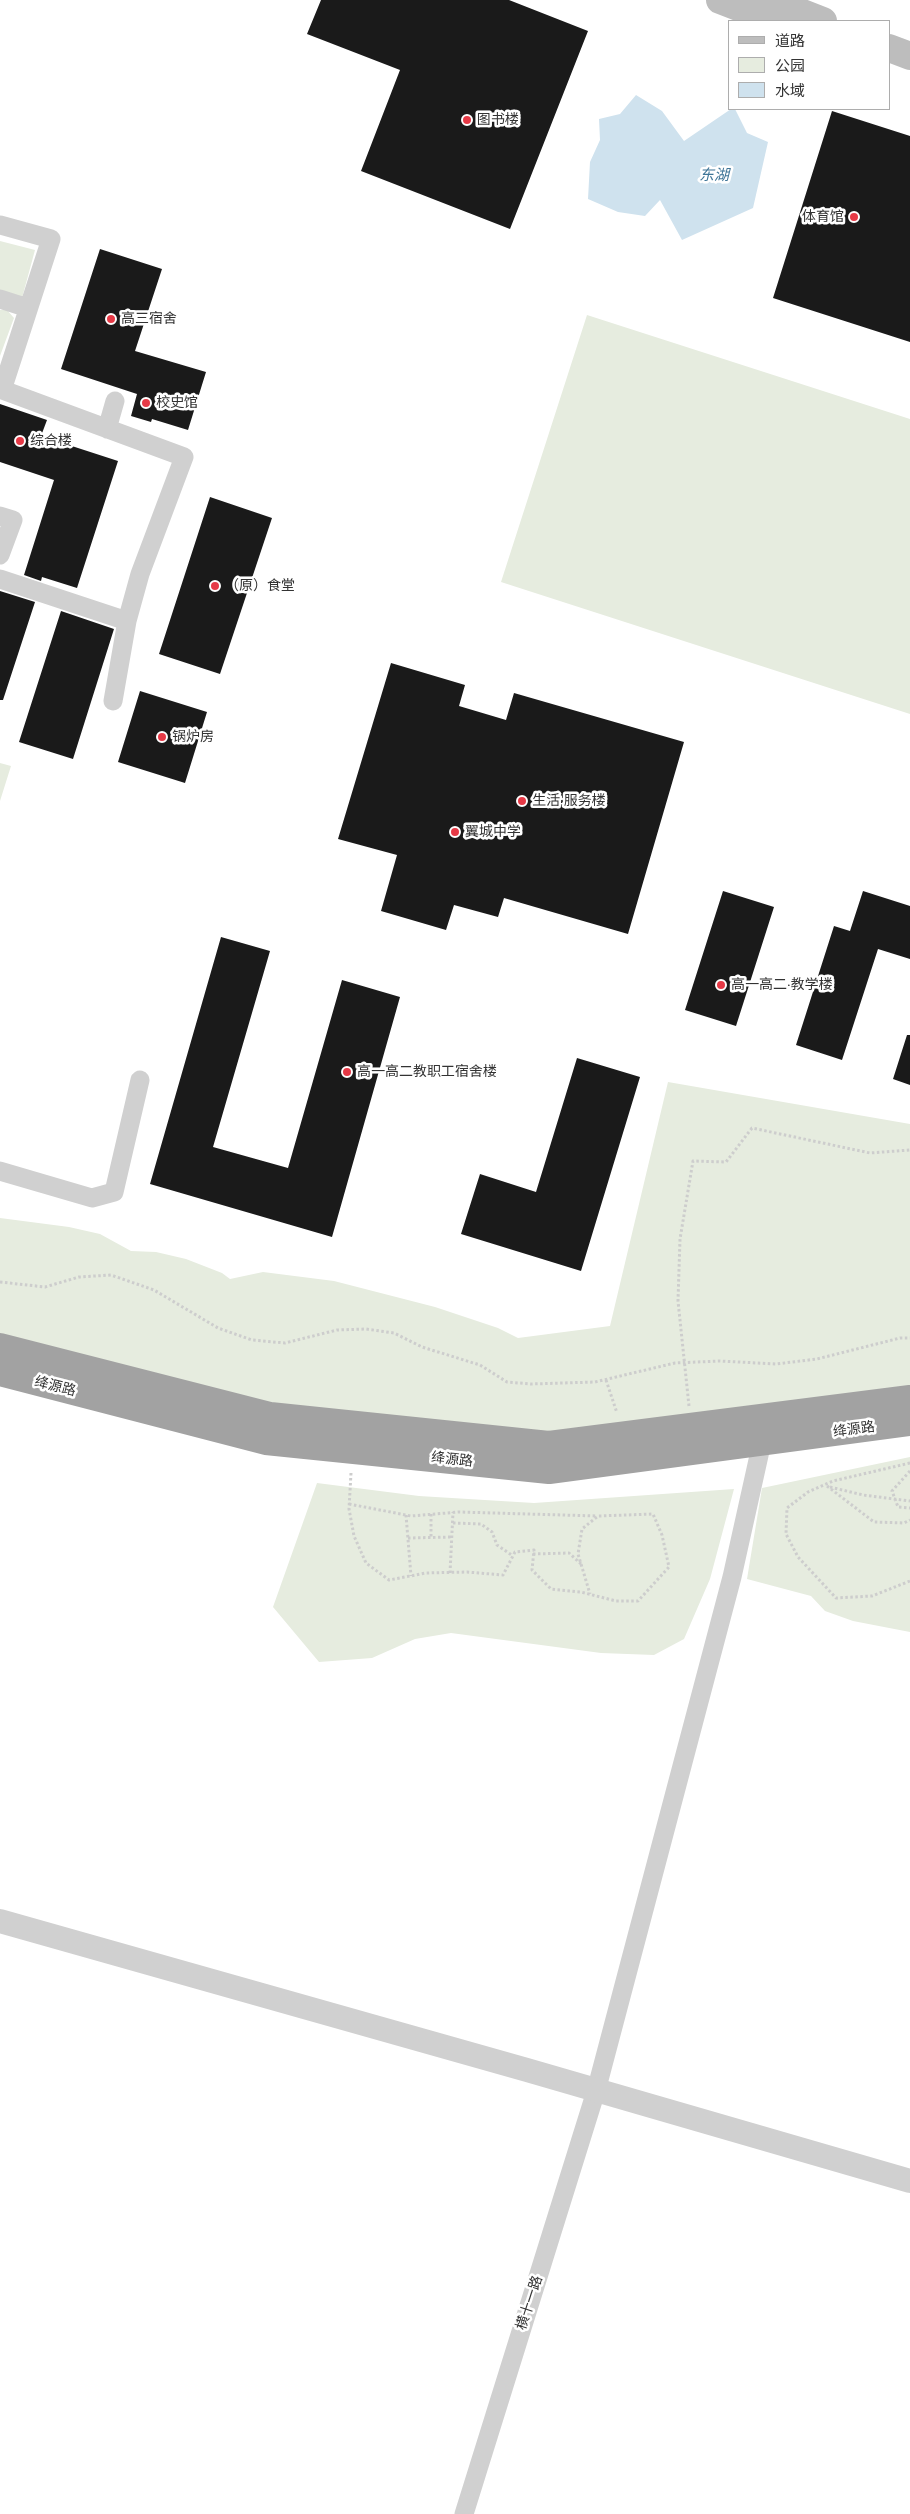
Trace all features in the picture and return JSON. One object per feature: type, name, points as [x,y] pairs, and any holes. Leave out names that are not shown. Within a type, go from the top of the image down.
[{"type":"highway","name":"绛源路","points":[[0,1347],[270,1416],[549,1445],[910,1399]]},
{"type":"highway","name":"绛源路","points":[[0,1372],[266,1441],[549,1470],[910,1422]]},
{"type":"main road","points":[[720,0],[771,20]]},
{"type":"main road","points":[[769,0],[819,20]]},
{"type":"main road","points":[[890,48],[910,56]]},
{"type":"main road","points":[[890,66],[910,74]]},
{"type":"street","points":[[0,225],[51,239],[1,389],[184,457],[140,574],[127,621],[113,701]]},
{"type":"street","points":[[0,298],[28,308]]},
{"type":"street","points":[[107,429],[115,401]]},
{"type":"street","points":[[0,516],[12,520],[0,555]]},
{"type":"street","points":[[0,579],[127,621]]},
{"type":"street","points":[[0,1170],[92,1198],[114,1192],[140,1080]]},
{"type":"street","name":"横十一路","points":[[464,2514],[596,2092],[727,1596],[762,1442]]},
{"type":"street","points":[[0,1921],[910,2181]]},
{"type":"path","points":[[691,1427],[678,1301],[680,1239],[693,1161],[726,1162],[752,1128],[870,1153],[910,1150]]},
{"type":"path","points":[[0,1282],[45,1287],[79,1277],[111,1275],[154,1290],[218,1328],[252,1340],[286,1343],[338,1330],[366,1329],[394,1333],[422,1346],[480,1365],[507,1382],[531,1384],[595,1382],[685,1362],[720,1361],[776,1364],[817,1359],[900,1338],[910,1338]]},
{"type":"path","points":[[606,1380],[624,1435]]},
{"type":"path","points":[[349,1504],[406,1515],[453,1512],[598,1516],[653,1514],[662,1535],[669,1568],[638,1602],[616,1601],[590,1594],[551,1589],[532,1570],[534,1550],[515,1552],[503,1575],[450,1573],[389,1580],[366,1563],[354,1536],[349,1504],[353,1450]]},
{"type":"path","points":[[910,1463],[833,1481],[827,1486],[808,1492],[787,1508],[786,1534],[798,1556],[836,1598],[872,1596],[910,1581]]},
{"type":"path","points":[[910,1471],[892,1492],[898,1507],[910,1508]]},
{"type":"path","points":[[827,1486],[863,1494],[910,1500]]},
{"type":"path","points":[[827,1486],[874,1522],[904,1523],[910,1520]]},
{"type":"path","points":[[450,1573],[453,1512]]},
{"type":"path","points":[[431,1514],[431,1538]]},
{"type":"path","points":[[406,1515],[411,1576]]},
{"type":"path","points":[[590,1594],[578,1554],[582,1529],[598,1516]]},
{"type":"path","points":[[453,1523],[481,1524],[492,1532],[497,1545],[513,1556]]},
{"type":"path","points":[[408,1538],[452,1537]]},
{"type":"path","points":[[533,1554],[569,1553],[581,1564]]},
{"type":"green space","points":[[0,241],[35,250],[22,298],[0,290]]},
{"type":"green space","points":[[0,310],[7,310],[14,318],[0,356]]},
{"type":"green space","points":[[587,315],[910,419],[910,714],[501,582]]},
{"type":"green space","points":[[0,763],[11,766],[0,801]]},
{"type":"green space","points":[[668,1082],[910,1124],[910,1390],[603,1431],[510,1434],[266,1407],[0,1340],[0,1218],[69,1227],[100,1234],[131,1251],[156,1252],[186,1259],[222,1273],[230,1279],[263,1272],[334,1281],[435,1307],[498,1328],[518,1338],[610,1326]]},
{"type":"green space","points":[[910,1457],[910,1632],[853,1621],[825,1611],[811,1596],[747,1579],[762,1488]]},
{"type":"green space","points":[[317,1483],[419,1496],[534,1503],[734,1489],[710,1579],[684,1639],[654,1655],[601,1653],[451,1633],[415,1639],[372,1658],[319,1662],[273,1607]]},
{"type":"water","name":"东湖","points":[[636,95],[662,111],[684,141],[730,110],[736,110],[747,133],[768,142],[753,208],[682,240],[660,200],[645,216],[618,212],[588,199],[590,162],[600,140],[599,119],[620,114]]},
{"type":"building","name":"图书楼","points":[[321,0],[509,0],[588,31],[510,229],[361,171],[400,70],[307,34]]},
{"type":"building","name":"体育馆","points":[[832,111],[910,136],[910,342],[773,298]]},
{"type":"building","name":"高三宿舍","points":[[100,249],[162,269],[135,351],[206,372],[188,430],[152,419],[151,422],[131,416],[137,394],[61,369]]},
{"type":"building","points":[[0,404],[47,420],[41,436],[118,461],[77,588],[42,577],[41,581],[24,575],[54,480],[0,462]]},
{"type":"building","name":"（原）食堂","points":[[210,497],[272,518],[220,674],[159,654]]},
{"type":"building","points":[[0,591],[35,602],[3,700],[0,700]]},
{"type":"building","points":[[61,611],[114,629],[73,759],[19,742]]},
{"type":"building","name":"生活·服务楼","points":[[391,663],[465,685],[459,706],[506,720],[514,693],[684,742],[628,934],[504,898],[498,917],[454,905],[446,930],[381,911],[397,855],[338,839]]},
{"type":"building","name":"锅炉房","points":[[140,691],[207,712],[185,783],[118,762]]},
{"type":"building","points":[[723,891],[774,907],[736,1026],[685,1010]]},
{"type":"building","points":[[863,891],[910,906],[910,959],[878,949],[842,1060],[796,1045],[834,926],[850,931]]},
{"type":"building","name":"高一高二教职工宿舍楼","points":[[221,937],[270,951],[213,1147],[288,1168],[342,980],[400,997],[332,1237],[150,1184]]},
{"type":"building","points":[[907,1035],[910,1035],[910,1085],[893,1079]]},
{"type":"building","points":[[577,1058],[640,1077],[581,1271],[461,1234],[480,1174],[536,1192]]},
{"type":"place","name":"图书楼","points":[[467,120]]},
{"type":"place","name":"体育馆","points":[[854,217]]},
{"type":"place","name":"高三宿舍","points":[[111,319]]},
{"type":"place","name":"校史馆","points":[[146,403]]},
{"type":"place","name":"综合楼","points":[[20,441]]},
{"type":"place","name":"（原）食堂","points":[[215,586]]},
{"type":"place","name":"锅炉房","points":[[162,737]]},
{"type":"place","name":"生活·服务楼","points":[[522,801]]},
{"type":"place","name":"翼城中学","points":[[455,832]]},
{"type":"place","name":"高一高二·教学楼","points":[[721,985]]},
{"type":"place","name":"高一高二教职工宿舍楼","points":[[347,1072]]}]
